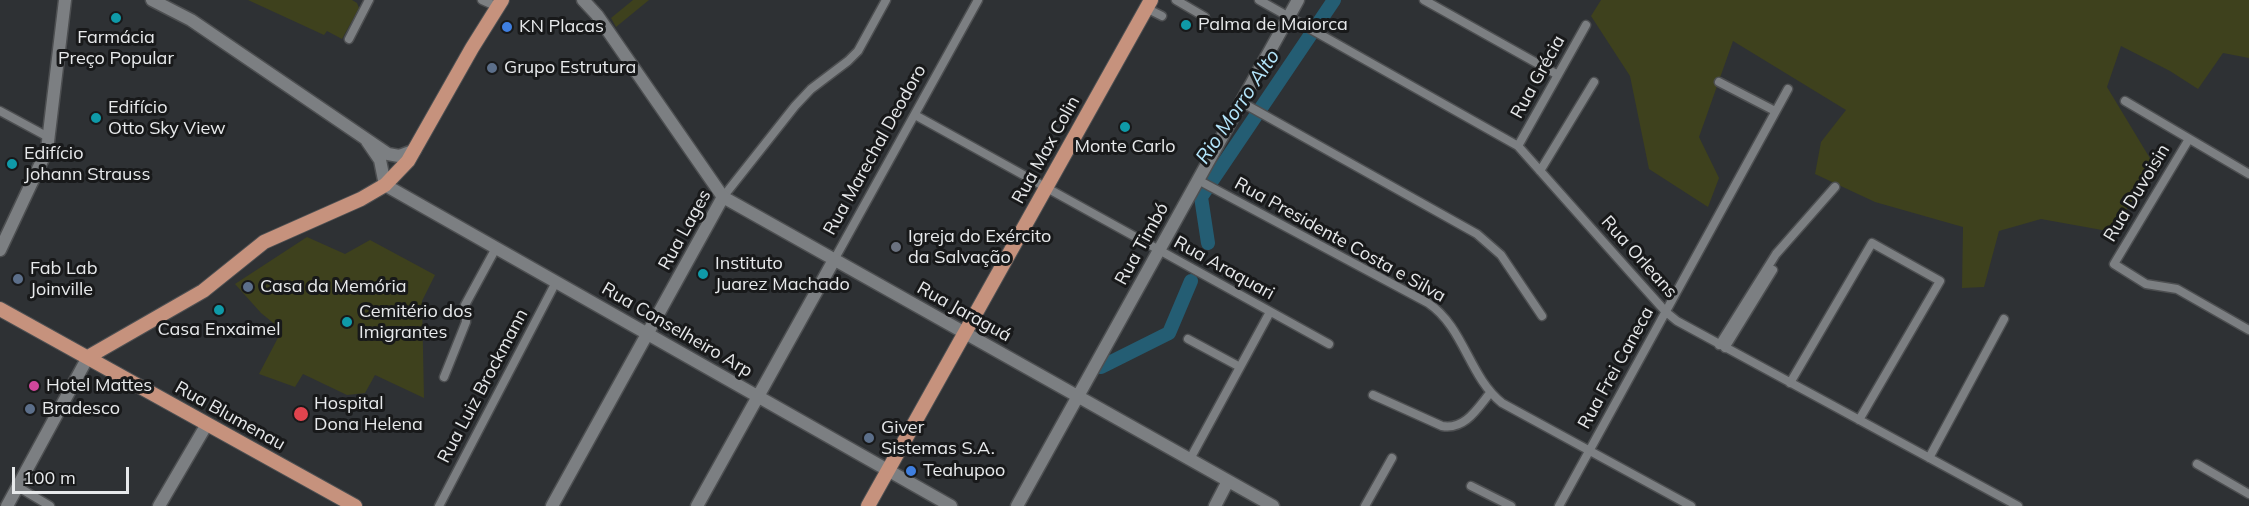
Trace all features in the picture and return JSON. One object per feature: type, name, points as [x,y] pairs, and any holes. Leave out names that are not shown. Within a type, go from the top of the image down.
[{"type":"main road","points":[[0,250],[43,161],[50,138],[65,0]]},
{"type":"main road","points":[[152,0],[191,20],[367,141],[394,156],[415,150]]},
{"type":"main road","name":"Rua Jaraguá","points":[[583,0],[597,15],[723,197],[1273,506]]},
{"type":"main road","name":"Rua Timbó","points":[[1017,506],[1159,250],[1246,105],[1298,0]]},
{"type":"main road","points":[[7,506],[88,357],[194,297],[264,242],[361,199],[385,185],[402,169],[415,150],[500,4]]},
{"type":"main road","name":"Rua Max Colin","points":[[868,506],[1148,4]]},
{"type":"main road","points":[[367,141],[380,160],[385,185]]},
{"type":"main road","name":"Rua Conselheiro Arp","points":[[385,185],[951,506]]},
{"type":"main road","name":"Rua Lages","points":[[552,506],[723,197]]},
{"type":"main road","name":"Rua Marechal Deodoro","points":[[697,506],[834,260]]},
{"type":"main road","name":"Rua Blumenau","points":[[0,309],[207,424],[335,501],[355,506]]},
{"type":"main road","points":[[159,506],[207,424]]},
{"type":"main road","points":[[1215,506],[1228,481]]},
{"type":"street","points":[[349,39],[369,0]]},
{"type":"street","points":[[482,0],[500,4]]},
{"type":"street","name":"Rua Lages","points":[[723,197],[795,106],[858,51],[886,0]]},
{"type":"street","name":"Rua Marechal Deodoro","points":[[834,260],[978,0]]},
{"type":"street","points":[[1176,0],[1205,17],[1205,23]]},
{"type":"street","name":"Rua Orleans","points":[[1259,0],[1518,146],[1666,312],[1690,329],[2018,506]]},
{"type":"street","points":[[1424,0],[1558,75]]},
{"type":"street","points":[[1148,4],[1162,16]]},
{"type":"street","name":"Rua Grécia","points":[[1518,146],[1586,25]]},
{"type":"street","points":[[1540,171],[1594,82]]},
{"type":"street","points":[[1719,82],[1775,111]]},
{"type":"street","name":"Rua Frei Caneca","points":[[1559,506],[1788,89]]},
{"type":"street","points":[[2125,101],[2249,174]]},
{"type":"street","points":[[1246,105],[1477,234],[1501,255],[1542,316]]},
{"type":"street","points":[[0,111],[50,138]]},
{"type":"street","name":"Rua Araquari","points":[[915,115],[1329,344]]},
{"type":"street","name":"Rua Duvoisin","points":[[2189,139],[2114,264],[2146,284],[2177,289],[2249,330]]},
{"type":"street","name":"Rua Presidente Costa e Silva","points":[[1201,182],[1437,309],[1449,322],[1490,393],[1502,403],[1691,506]]},
{"type":"street","points":[[1722,347],[1776,254],[1835,188]]},
{"type":"street","points":[[1790,383],[1872,243],[1940,281],[1859,420]]},
{"type":"street","points":[[444,377],[466,322],[465,305],[496,248]]},
{"type":"street","points":[[1722,347],[1773,270]]},
{"type":"street","name":"Rua Luiz Brockmann","points":[[439,506],[556,282]]},
{"type":"street","points":[[1190,459],[1270,312]]},
{"type":"street","points":[[1929,458],[2004,319]]},
{"type":"street","points":[[1188,339],[1240,367]]},
{"type":"street","points":[[1374,396],[1442,426],[1451,427],[1460,425],[1468,419],[1490,393]]},
{"type":"street","points":[[1365,506],[1392,458]]},
{"type":"street","points":[[2197,464],[2249,494]]},
{"type":"street","points":[[1471,486],[1511,506]]},
{"type":"street","points":[[18,487],[50,506]]},
{"type":"green space","points":[[248,0],[352,0],[359,8],[342,39],[327,31],[324,35]]},
{"type":"green space","points":[[633,0],[649,0],[616,27],[611,18]]},
{"type":"green space","points":[[1601,0],[2249,0],[2249,58],[2223,53],[2198,89],[2170,71],[2121,46],[2107,87],[2154,165],[2113,232],[2041,219],[1999,231],[1984,287],[1962,288],[1963,227],[1875,202],[1815,174],[1821,142],[1846,110],[1733,41],[1699,137],[1719,178],[1708,207],[1649,169],[1630,76],[1591,16]]},
{"type":"green space","name":"Cemitério dos Imigrantes","points":[[307,237],[345,254],[370,240],[435,275],[422,301],[424,398],[375,375],[365,393],[347,395],[303,374],[295,387],[259,374],[282,330],[261,313],[235,284]]},
{"type":"waterway","name":"Rio Morro Alto","points":[[1208,243],[1201,197],[1334,0]]},
{"type":"waterway","name":"Rio Morro Alto","points":[[1101,367],[1169,333],[1191,281]]},
{"type":"place","name":"Farmácia Preço Popular","points":[[116,18]]},
{"type":"place","name":"Palma de Maiorca","points":[[1186,25]]},
{"type":"place","name":"KN Placas","points":[[507,27]]},
{"type":"place","name":"Grupo Estrutura","points":[[492,68]]},
{"type":"place","name":"Edifício Otto Sky View","points":[[96,118]]},
{"type":"place","name":"Monte Carlo","points":[[1125,127]]},
{"type":"place","name":"Edifício Johann Strauss","points":[[12,164]]},
{"type":"place","name":"Igreja do Exército da Salvação","points":[[896,247]]},
{"type":"place","name":"Instituto Juarez Machado","points":[[703,274]]},
{"type":"place","name":"Fab Lab Joinville","points":[[18,279]]},
{"type":"place","name":"Casa da Memória","points":[[248,287]]},
{"type":"place","name":"Casa Enxaimel","points":[[219,310]]},
{"type":"place","name":"Cemitério dos Imigrantes","points":[[347,322]]},
{"type":"place","name":"Hotel Mattes","points":[[34,386]]},
{"type":"place","name":"Bradesco","points":[[30,409]]},
{"type":"place","name":"Hospital Dona Helena","points":[[301,414]]},
{"type":"place","name":"Giver Sistemas S.A.","points":[[869,438]]},
{"type":"place","name":"Teahupoo","points":[[911,471]]}]
